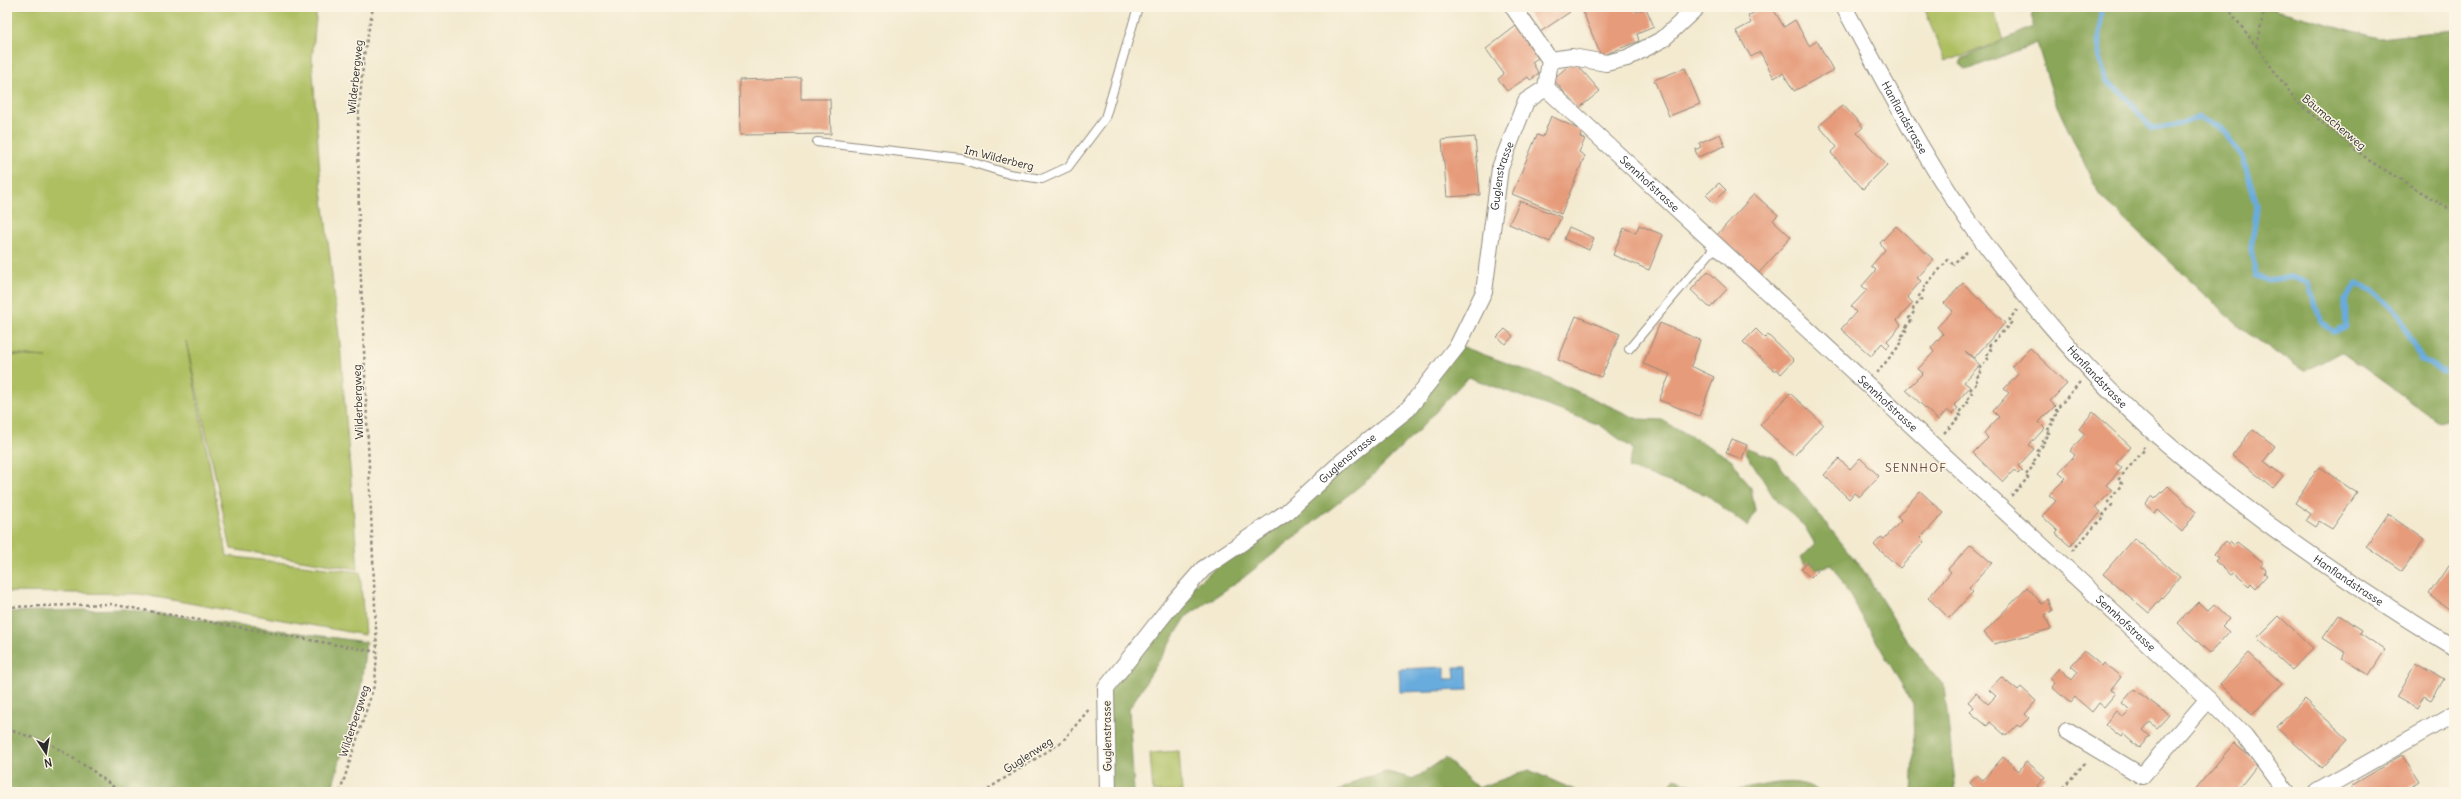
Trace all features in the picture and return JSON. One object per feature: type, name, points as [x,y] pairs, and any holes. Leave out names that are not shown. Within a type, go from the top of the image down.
[{"type":"street","points":[[1513,7],[1550,60],[1546,88]]},
{"type":"street","points":[[1550,60],[1572,57],[1606,63],[1627,58],[1663,39],[1697,7]]},
{"type":"street","name":"Hanflandstrasse","points":[[1844,7],[1920,147],[1982,239],[2028,298],[2091,370],[2150,428],[2248,510],[2369,596],[2454,648]]},
{"type":"street","name":"Sennhofstrasse","points":[[1546,88],[2208,699],[2245,736],[2287,792]]},
{"type":"street","name":"Guglenstrasse","points":[[1108,792],[1106,688],[1174,602],[1203,569],[1287,512],[1345,459],[1408,409],[1458,345],[1484,292],[1500,168],[1526,101],[1546,88]]},
{"type":"street","points":[[2066,731],[2142,776],[2208,699]]},
{"type":"street","points":[[2317,792],[2454,714]]},
{"type":"lane","name":"Im Wilderberg","points":[[817,142],[961,159],[1009,174],[1042,179],[1068,167],[1105,118],[1138,7]]},
{"type":"lane","points":[[1629,349],[1716,246]]},
{"type":"path","name":"Wilderbergweg","points":[[340,792],[375,683],[377,652],[359,234],[358,127],[364,55],[373,7]]},
{"type":"path","name":"Bäumacherweg","points":[[2227,7],[2255,47],[2298,103],[2370,161],[2454,212]]},
{"type":"path","points":[[2255,47],[2265,7]]},
{"type":"path","points":[[1883,367],[1903,341],[1900,338],[1906,332],[1904,330],[1912,320],[1909,318],[1915,310],[1913,308],[1922,298],[1919,296],[1926,288],[1924,287],[1948,260],[1953,264],[1982,239]]},
{"type":"path","points":[[1948,429],[1961,416],[1958,413],[1972,394],[1969,391],[1978,382],[1975,379],[1981,373],[1978,370],[1988,359],[1986,356],[1992,350],[1988,347],[2011,324],[2008,320],[2028,298]]},
{"type":"path","points":[[2016,491],[2028,478],[2025,476],[2034,465],[2032,463],[2038,456],[2036,453],[2045,443],[2043,441],[2049,433],[2046,432],[2055,421],[2052,419],[2058,412],[2056,410],[2091,370]]},
{"type":"path","points":[[2081,541],[2112,505],[2108,502],[2122,484],[2118,480],[2145,449],[2139,443],[2150,428]]},
{"type":"path","points":[[7,607],[110,604],[377,652]]},
{"type":"path","name":"Guglenweg","points":[[983,792],[1062,742],[1106,688]]},
{"type":"path","points":[[7,729],[51,744],[93,771],[120,792]]},
{"type":"path","points":[[2059,792],[2085,763],[2074,753],[2084,741]]},
{"type":"green space","points":[[7,7],[317,7],[312,59],[320,173],[340,344],[358,569],[231,549],[186,341],[227,556],[360,572],[365,635],[139,594],[7,592],[7,355],[47,357],[7,354]]},
{"type":"green space","points":[[1924,7],[1992,7],[2004,40],[1945,62]]},
{"type":"green space","points":[[2032,7],[2265,7],[2379,38],[2454,30],[2454,418],[2439,422],[2342,352],[2304,371],[2243,330],[2100,196],[2055,102],[2037,43],[1966,70],[1960,65],[1962,58],[2033,27]]},
{"type":"green space","points":[[1458,345],[1550,379],[1638,419],[1662,420],[1731,459],[1751,488],[1755,511],[1748,527],[1707,495],[1628,468],[1633,449],[1600,425],[1468,377],[1417,432],[1371,477],[1243,578],[1187,616],[1129,709],[1134,792],[1110,792],[1106,688],[1174,602],[1408,409]]},
{"type":"green space","points":[[1742,446],[1774,458],[1863,570],[1908,642],[1944,686],[1956,792],[1912,792],[1914,755],[1913,704],[1832,565],[1808,571],[1801,558],[1815,544],[1805,527],[1773,496]]},
{"type":"green space","points":[[123,609],[366,642],[361,687],[331,792],[7,792],[7,612]]},
{"type":"green space","points":[[1179,751],[1182,792],[1153,792],[1150,753]]},
{"type":"green space","points":[[1445,758],[1478,788],[1529,770],[1579,792],[1337,792],[1362,778],[1387,772],[1414,779]]},
{"type":"green space","points":[[1675,779],[1698,787],[1713,790],[1726,791],[1768,784],[1796,783],[1808,786],[1820,792],[1663,792]]},
{"type":"water","points":[[1445,667],[1445,679],[1455,679],[1454,667],[1467,667],[1468,690],[1400,692],[1399,669]]},
{"type":"building","points":[[1524,7],[1566,7],[1570,12],[1540,32]]},
{"type":"building","points":[[1581,7],[1634,7],[1636,12],[1646,8],[1654,27],[1637,34],[1639,41],[1601,56]]},
{"type":"building","points":[[1764,7],[1772,7],[1784,27],[1795,20],[1809,46],[1817,41],[1833,70],[1794,91],[1783,73],[1774,78],[1760,52],[1751,57],[1736,31],[1751,23],[1748,16]]},
{"type":"building","points":[[1516,26],[1538,58],[1532,62],[1539,74],[1530,80],[1528,77],[1507,91],[1498,79],[1504,74],[1486,49]]},
{"type":"building","points":[[1574,61],[1600,91],[1578,109],[1553,79]]},
{"type":"building","points":[[1685,68],[1700,104],[1669,116],[1654,80]]},
{"type":"building","points":[[801,78],[801,99],[830,99],[831,134],[740,135],[739,80]]},
{"type":"building","points":[[1843,105],[1863,127],[1857,133],[1887,165],[1863,189],[1831,153],[1837,147],[1819,126]]},
{"type":"building","points":[[1551,116],[1582,131],[1580,137],[1585,139],[1579,152],[1585,156],[1561,214],[1512,194],[1537,135],[1543,137]]},
{"type":"building","points":[[1720,134],[1725,146],[1698,157],[1695,150],[1701,147],[1699,143]]},
{"type":"building","points":[[1475,137],[1480,195],[1447,197],[1442,140]]},
{"type":"building","points":[[1719,183],[1726,190],[1713,202],[1706,195]]},
{"type":"building","points":[[1754,194],[1778,215],[1773,220],[1791,237],[1758,274],[1716,236]]},
{"type":"building","points":[[1520,201],[1561,217],[1550,242],[1509,224]]},
{"type":"building","points":[[1639,225],[1663,235],[1649,270],[1613,255],[1624,228],[1636,233]]},
{"type":"building","points":[[1896,226],[1934,260],[1917,278],[1921,281],[1907,297],[1913,303],[1897,320],[1901,325],[1887,341],[1890,344],[1887,348],[1882,343],[1871,356],[1841,329],[1856,312],[1851,307],[1867,290],[1862,286],[1876,270],[1871,266],[1885,250],[1880,243]]},
{"type":"building","points":[[1569,227],[1594,238],[1589,250],[1564,239]]},
{"type":"building","points":[[1708,271],[1727,289],[1710,308],[1691,290]]},
{"type":"building","points":[[1963,283],[2005,323],[1974,358],[1965,351],[1980,365],[1964,382],[1970,387],[1954,405],[1958,408],[1952,414],[1947,410],[1938,420],[1906,390],[1923,373],[1918,369],[1934,352],[1931,348],[1943,334],[1937,327],[1953,311],[1944,303]]},
{"type":"building","points":[[1576,316],[1620,334],[1601,377],[1558,360]]},
{"type":"building","points":[[1660,323],[1700,340],[1691,366],[1714,377],[1699,416],[1659,400],[1670,374],[1643,364]]},
{"type":"building","points":[[1505,329],[1513,336],[1506,344],[1497,337]]},
{"type":"building","points":[[1756,329],[1765,338],[1768,335],[1794,360],[1781,374],[1777,369],[1775,371],[1743,342]]},
{"type":"building","points":[[2030,348],[2067,384],[2050,401],[2055,406],[2039,422],[2045,428],[2029,445],[2034,449],[2018,466],[2022,470],[2018,474],[2014,470],[2003,482],[1973,453],[1988,438],[1984,433],[1999,417],[1993,411],[2009,393],[2004,389],[2018,374],[2012,366]]},
{"type":"building","points":[[1790,393],[1823,424],[1794,456],[1760,425]]},
{"type":"building","points":[[2093,412],[2131,447],[2116,463],[2122,468],[2106,485],[2112,490],[2095,507],[2101,512],[2070,546],[2056,534],[2058,531],[2042,516],[2056,501],[2049,495],[2066,478],[2059,472],[2075,455],[2070,451],[2085,434],[2079,429]]},
{"type":"building","points":[[2253,429],[2275,446],[2264,461],[2283,476],[2273,488],[2232,455]]},
{"type":"building","points":[[1732,439],[1747,445],[1742,459],[1726,453]]},
{"type":"building","points":[[1860,458],[1879,476],[1859,497],[1854,493],[1849,499],[1824,475],[1839,459],[1850,469]]},
{"type":"building","points":[[2319,467],[2357,493],[2332,529],[2319,521],[2315,527],[2306,521],[2311,514],[2295,503]]},
{"type":"building","points":[[2168,486],[2196,512],[2182,532],[2158,510],[2155,513],[2145,504],[2152,496],[2155,499]]},
{"type":"building","points":[[1920,491],[1944,513],[1920,538],[1924,542],[1900,568],[1874,545],[1881,537],[1884,539],[1901,521],[1897,517]]},
{"type":"building","points":[[2388,514],[2424,540],[2402,571],[2366,546]]},
{"type":"building","points":[[2134,538],[2180,577],[2149,613],[2103,574]]},
{"type":"building","points":[[2225,541],[2228,544],[2230,541],[2234,545],[2237,542],[2264,563],[2261,566],[2266,570],[2264,573],[2267,575],[2256,588],[2251,583],[2249,586],[2234,573],[2231,575],[2215,561],[2218,558],[2214,554]]},
{"type":"building","points":[[1971,545],[1992,563],[1969,588],[1973,592],[1949,618],[1928,598],[1951,572],[1948,569]]},
{"type":"building","points":[[1807,562],[1818,571],[1811,578],[1801,569]]},
{"type":"building","points":[[2449,565],[2454,568],[2454,613],[2429,594]]},
{"type":"building","points":[[2027,587],[2042,604],[2047,599],[2052,612],[2045,615],[2051,629],[1994,644],[1984,633]]},
{"type":"building","points":[[2198,602],[2208,611],[2214,605],[2229,619],[2222,626],[2229,632],[2210,653],[2178,623]]},
{"type":"building","points":[[2339,615],[2362,630],[2360,633],[2385,650],[2369,675],[2343,658],[2346,653],[2323,638]]},
{"type":"building","points":[[2279,616],[2313,648],[2292,670],[2257,638]]},
{"type":"building","points":[[2084,651],[2102,666],[2104,663],[2121,677],[2111,690],[2116,693],[2104,707],[2099,703],[2092,712],[2075,697],[2070,703],[2052,687],[2055,683],[2050,678],[2059,668],[2072,680],[2078,672],[2071,666]]},
{"type":"building","points":[[2249,653],[2282,684],[2252,715],[2220,684]]},
{"type":"building","points":[[2416,663],[2444,679],[2431,700],[2424,696],[2417,709],[2396,697]]},
{"type":"building","points":[[2001,677],[2018,691],[2021,687],[2036,701],[2025,714],[2029,718],[2020,727],[2017,725],[2006,736],[1990,722],[1987,726],[1970,712],[1974,707],[1968,702],[1976,693],[1988,704],[1996,696],[1989,690]]},
{"type":"building","points":[[2134,689],[2169,715],[2157,728],[2150,722],[2143,730],[2150,736],[2139,748],[2123,734],[2121,737],[2105,724],[2116,711],[2123,717],[2130,710],[2122,703]]},
{"type":"building","points":[[2304,699],[2348,739],[2321,768],[2277,727]]},
{"type":"building","points":[[2234,743],[2258,764],[2244,782],[2235,792],[2193,792]]},
{"type":"building","points":[[2402,755],[2419,782],[2403,792],[2355,792],[2351,786]]},
{"type":"building","points":[[2003,757],[2019,771],[2026,761],[2045,777],[2037,786],[2044,792],[1974,792],[1976,789],[1970,783],[1977,775],[1983,780]]},
{"type":"waterway","points":[[2101,7],[2099,58],[2107,82],[2121,92],[2151,128],[2171,126],[2198,117],[2221,128],[2243,157],[2257,207],[2251,249],[2256,276],[2267,280],[2292,277],[2308,283],[2321,321],[2334,332],[2346,326],[2345,300],[2357,284],[2373,291],[2399,315],[2420,358],[2443,372],[2454,369]]},
{"type":"district","name":"SENNHOF","points":[[1916,468]]}]
